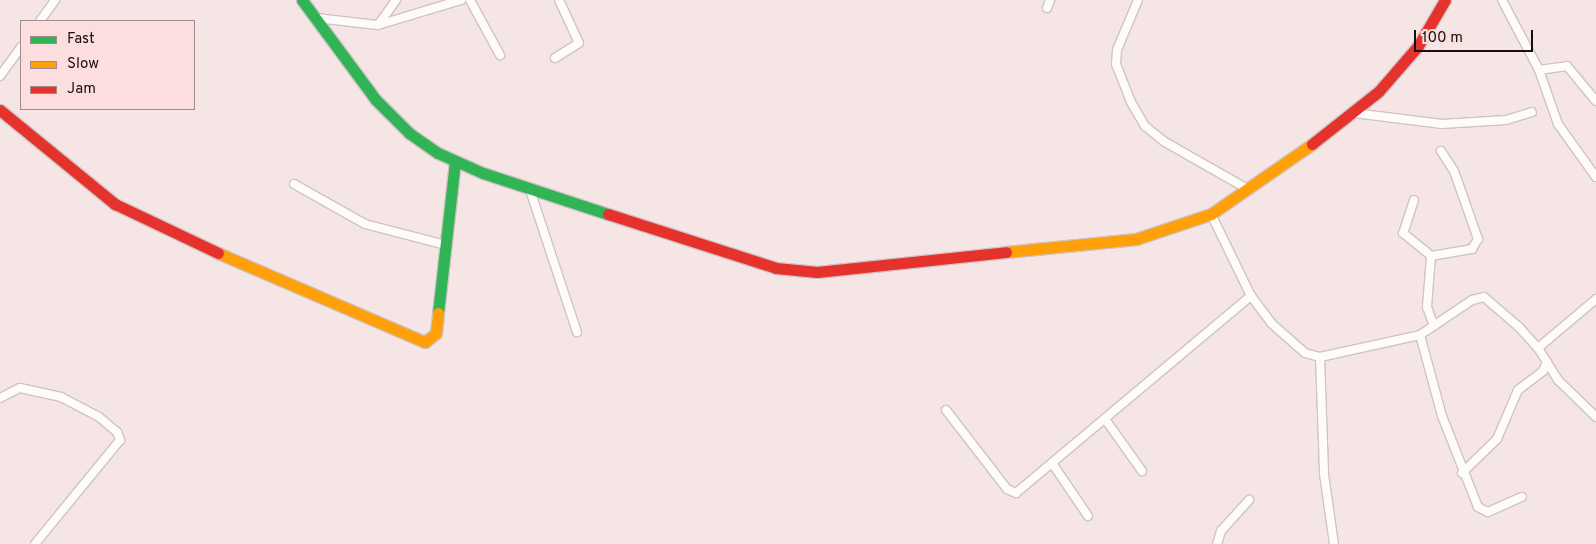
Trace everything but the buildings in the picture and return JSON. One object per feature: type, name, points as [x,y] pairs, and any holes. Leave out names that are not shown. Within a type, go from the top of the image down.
[{"type":"street","points":[[41,20],[56,0]]},
{"type":"street","points":[[302,0],[394,120],[424,144],[455,162],[755,262],[810,272],[915,264],[1136,238],[1211,214],[1249,190],[1354,113],[1396,75],[1446,0]]},
{"type":"street","points":[[378,25],[396,0]]},
{"type":"street","points":[[316,18],[378,25],[461,0]]},
{"type":"street","points":[[470,0],[500,55]]},
{"type":"street","points":[[555,58],[579,43],[559,0]]},
{"type":"street","points":[[1138,0],[1117,50],[1116,64],[1131,102],[1145,126],[1166,142],[1249,190]]},
{"type":"street","points":[[1502,0],[1539,70],[1558,124],[1596,177]]},
{"type":"street","points":[[0,76],[20,48]]},
{"type":"street","points":[[1539,70],[1566,66],[1596,101]]},
{"type":"street","points":[[0,110],[116,204],[186,240],[421,342],[430,342],[436,333],[455,162]]},
{"type":"street","points":[[1354,113],[1442,124],[1506,120],[1532,112]]},
{"type":"street","points":[[1414,200],[1403,233],[1431,256],[1457,254],[1478,244],[1457,180],[1441,150]]},
{"type":"street","points":[[294,184],[364,224],[446,245]]},
{"type":"street","points":[[529,187],[577,332]]},
{"type":"street","points":[[1211,214],[1251,296],[1289,341],[1305,353],[1320,357],[1420,335],[1472,300],[1484,297],[1538,348],[1558,380],[1596,417]]},
{"type":"street","points":[[1431,256],[1427,307],[1434,326]]},
{"type":"street","points":[[946,410],[1013,493],[1052,463],[1251,296]]},
{"type":"street","points":[[1538,348],[1596,299]]},
{"type":"street","points":[[1420,335],[1432,387],[1462,473],[1478,507],[1484,511],[1522,497]]},
{"type":"street","points":[[1320,357],[1324,474],[1334,544]]},
{"type":"street","points":[[1462,473],[1497,439],[1518,390],[1543,372],[1547,362]]},
{"type":"street","points":[[0,398],[20,388],[61,397],[99,417],[117,432],[120,440],[35,544]]},
{"type":"street","points":[[1105,419],[1142,471]]},
{"type":"street","points":[[1052,463],[1088,516]]},
{"type":"street","points":[[1217,544],[1221,531],[1249,500]]},
{"type":"traffic: fast","points":[[302,0],[376,100],[409,133],[438,153],[483,173],[608,214]]},
{"type":"traffic: fast","points":[[438,313],[455,162]]},
{"type":"traffic: slow","points":[[1006,252],[1136,239],[1211,214],[1312,144]]},
{"type":"traffic: slow","points":[[218,253],[425,342],[436,333],[438,313]]},
{"type":"traffic: jam","points":[[1312,144],[1379,91],[1418,46],[1445,0]]},
{"type":"traffic: jam","points":[[0,110],[115,204],[218,253]]},
{"type":"traffic: jam","points":[[608,214],[776,268],[817,272],[1006,252]]}]
